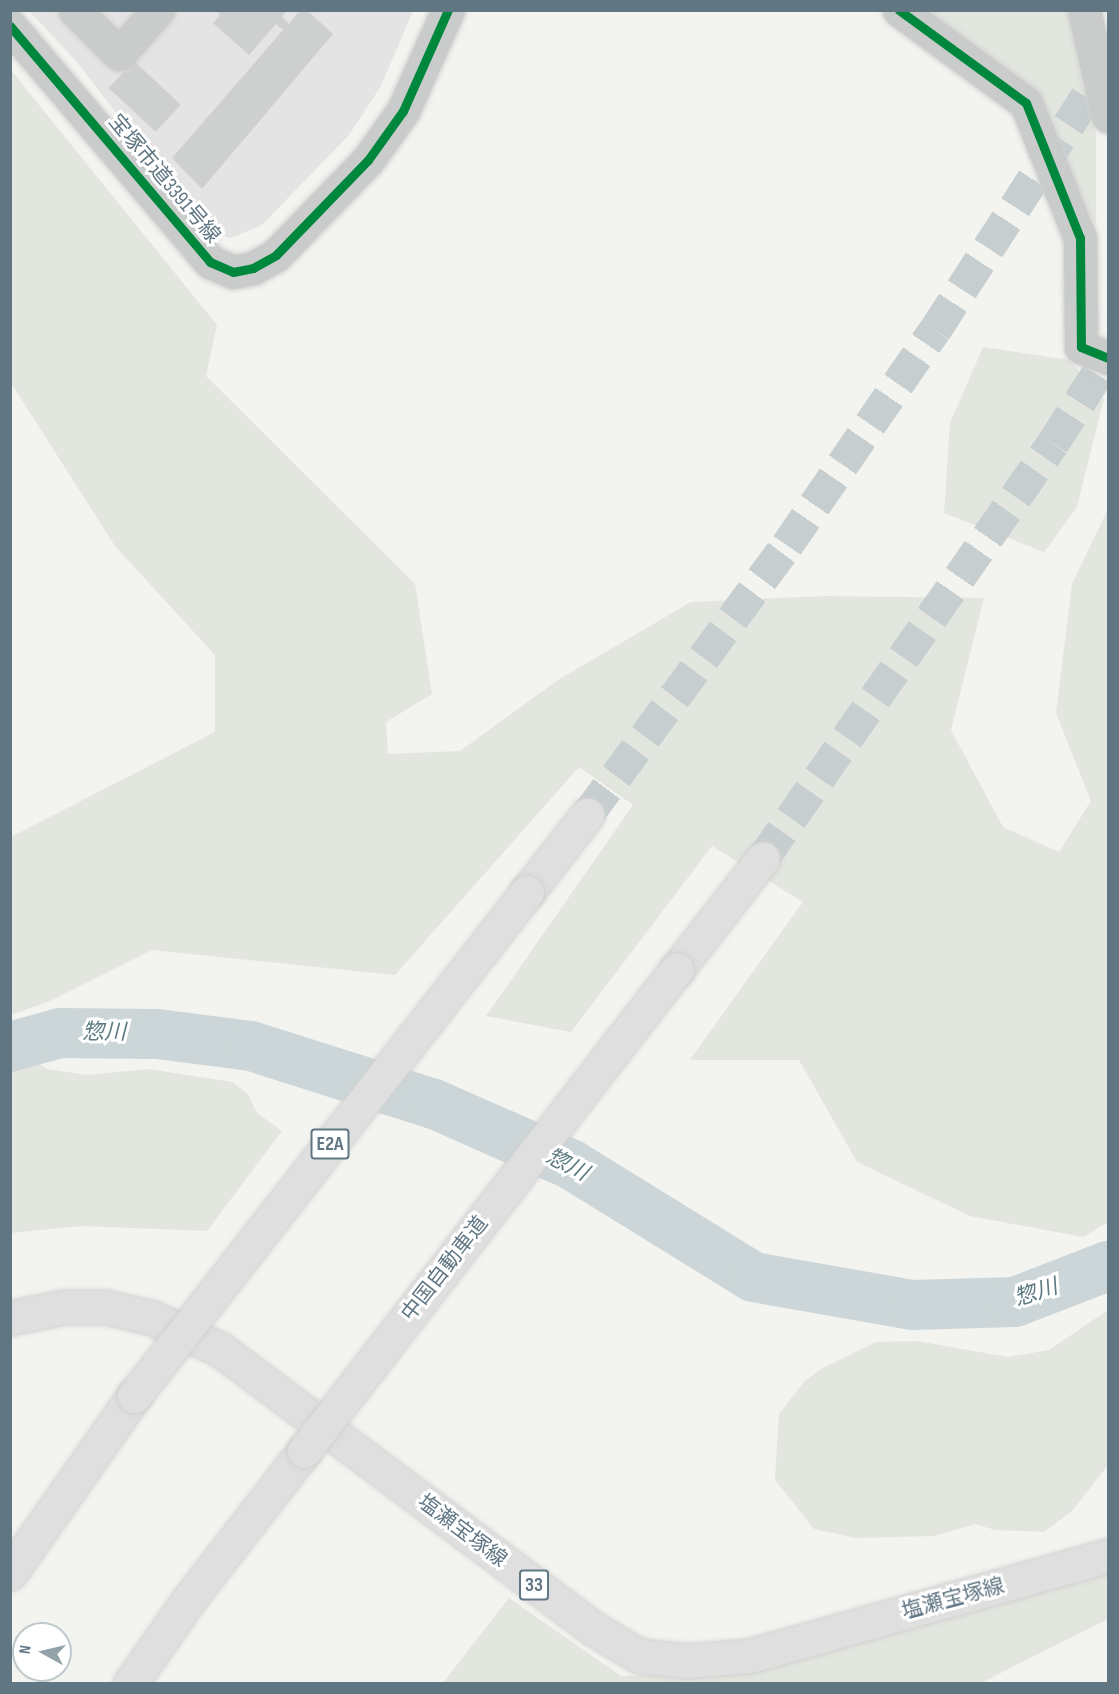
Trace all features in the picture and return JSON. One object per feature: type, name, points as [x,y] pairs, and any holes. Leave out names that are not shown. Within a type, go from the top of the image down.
[{"type":"main road","name":"E2A","points":[[10,1573],[134,1396],[587,815]]},
{"type":"main road","name":"中国自動車道","points":[[130,1683],[190,1598],[763,858]]},
{"type":"main road","name":"塩瀬宝塚線","points":[[10,1318],[64,1307],[105,1307],[153,1318],[221,1350],[591,1627],[639,1656],[688,1661],[749,1656],[1108,1556]]},
{"type":"street","points":[[75,10],[119,54],[158,10]]},
{"type":"street","name":"宝塚市道3391号線","points":[[10,26],[210,262],[233,272],[253,268],[276,255],[368,160],[403,111],[448,10]]},
{"type":"street","points":[[900,10],[1026,103],[1080,238],[1081,347],[1108,358]]},
{"type":"street","points":[[1084,10],[1108,116]]},
{"type":"shaded area","points":[[934,10],[1073,11],[1096,135],[1096,225],[1026,82],[932,14]]},
{"type":"shaded area","points":[[29,11],[413,11],[381,86],[349,135],[262,225],[231,238],[215,234],[200,222],[77,62]]},
{"type":"shaded area","points":[[10,69],[217,325],[206,376],[415,584],[432,694],[386,722],[388,754],[460,751],[558,680],[691,602],[826,596],[984,598],[951,730],[1003,827],[1059,852],[1091,801],[1056,713],[1072,584],[1108,509],[1108,1222],[1083,1237],[970,1216],[857,1162],[799,1060],[690,1060],[803,902],[712,846],[571,1032],[486,1016],[633,805],[579,767],[395,975],[152,950],[50,1001],[11,1015],[11,837],[215,732],[215,655],[115,546],[11,383]]},
{"type":"shaded area","points":[[983,347],[1069,360],[1104,399],[1077,507],[1044,552],[944,513],[950,423]]},
{"type":"shaded area","points":[[11,1045],[47,1069],[87,1075],[149,1069],[232,1082],[248,1094],[257,1113],[282,1131],[207,1231],[82,1226],[11,1233]]},
{"type":"shaded area","points":[[1108,1310],[1108,1465],[1072,1511],[1044,1532],[995,1530],[975,1524],[934,1536],[856,1538],[814,1529],[775,1480],[779,1414],[805,1381],[821,1369],[876,1342],[917,1341],[1008,1357],[1049,1350]]},
{"type":"shaded area","points":[[1108,1571],[1108,1619],[981,1683],[442,1684],[509,1598],[621,1676],[692,1674]]},
{"type":"building","points":[[216,10],[287,10],[282,17],[289,24],[300,10],[307,10],[333,34],[202,189],[172,158],[283,30],[276,24],[249,55],[213,23],[220,15]]},
{"type":"building","points":[[134,61],[181,105],[156,132],[109,88]]},
{"type":"waterway","name":"惣川","points":[[10,1047],[60,1033],[157,1034],[251,1046],[434,1104],[572,1165],[753,1277],[912,1305],[1015,1302],[1108,1266]]},
{"type":"tunnel","points":[[587,815],[787,545],[935,330],[1108,64]]},
{"type":"tunnel","points":[[763,858],[1053,443],[1108,357]]},
{"type":"cycle path","points":[[10,26],[210,262],[233,272],[253,268],[276,255],[368,160],[403,111],[448,10]]},
{"type":"cycle path","points":[[899,10],[1026,103],[1080,238],[1081,347],[1108,358]]}]
